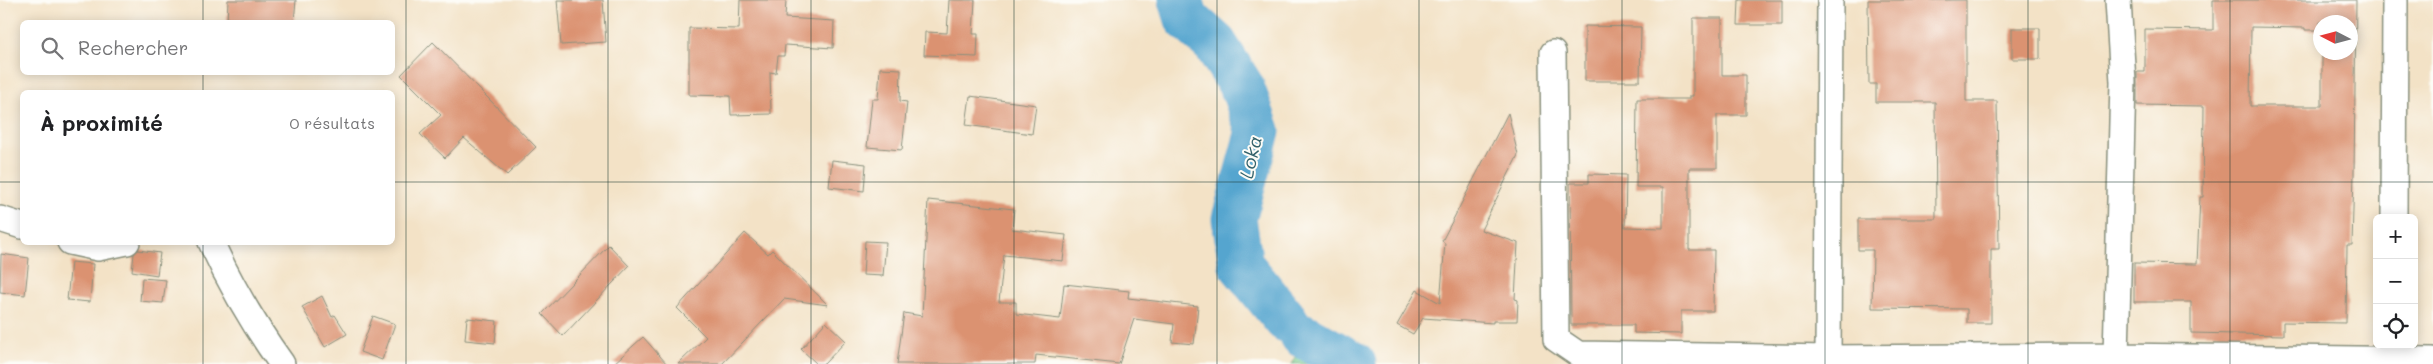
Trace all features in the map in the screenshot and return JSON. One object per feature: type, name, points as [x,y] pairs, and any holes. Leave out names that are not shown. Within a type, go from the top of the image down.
[{"type":"street","points":[[1828,358],[1830,0]]},
{"type":"street","points":[[2116,356],[2123,82],[2118,0]]},
{"type":"street","points":[[2394,214],[2395,0]]},
{"type":"street","points":[[1553,53],[1556,339],[1578,359],[2393,353],[2433,360]]},
{"type":"street","points":[[0,219],[20,225]]},
{"type":"street","points":[[84,245],[98,248],[112,245]]},
{"type":"street","points":[[212,245],[229,282],[250,319],[282,364]]},
{"type":"green space","points":[[1301,347],[1333,364],[1291,364]]},
{"type":"building","points":[[228,0],[296,0],[294,20],[227,20]]},
{"type":"building","points":[[557,0],[603,0],[606,42],[561,45]]},
{"type":"building","points":[[740,0],[786,0],[785,18],[834,21],[833,48],[785,45],[784,56],[778,56],[776,73],[770,72],[771,114],[731,115],[730,96],[689,95],[689,28],[739,29]]},
{"type":"building","points":[[949,0],[975,0],[973,34],[978,34],[977,57],[924,55],[925,32],[947,33]]},
{"type":"building","points":[[1739,0],[1782,0],[1782,25],[1738,25]]},
{"type":"building","points":[[1868,0],[1966,0],[1966,101],[1997,101],[1999,249],[1991,249],[1991,323],[1967,323],[1967,309],[1872,308],[1873,250],[1858,250],[1858,219],[1936,219],[1935,102],[1876,102],[1876,84],[1869,84]]},
{"type":"building","points":[[2213,0],[2356,0],[2356,15],[2313,15],[2313,30],[2305,30],[2305,28],[2251,27],[2250,106],[2322,106],[2322,60],[2355,60],[2352,245],[2347,245],[2346,323],[2283,322],[2283,335],[2191,333],[2191,302],[2134,302],[2134,263],[2197,264],[2200,197],[2203,197],[2204,106],[2137,105],[2137,72],[2145,72],[2145,29],[2213,30]]},
{"type":"building","points":[[1693,18],[1722,18],[1722,75],[1746,75],[1746,115],[1717,115],[1717,168],[1689,168],[1689,250],[1714,250],[1713,311],[1681,311],[1681,334],[1634,333],[1634,325],[1571,325],[1570,183],[1589,183],[1589,174],[1626,175],[1625,227],[1663,228],[1663,187],[1636,187],[1637,99],[1689,99],[1689,96],[1693,96]]},
{"type":"building","points":[[1585,26],[1641,27],[1640,81],[1585,81]]},
{"type":"building","points":[[2012,28],[2040,28],[2040,59],[2012,59]]},
{"type":"building","points":[[433,42],[536,147],[507,175],[464,138],[445,158],[420,134],[441,115],[401,75]]},
{"type":"building","points":[[880,68],[901,69],[900,101],[907,102],[902,150],[867,147],[872,99],[878,99]]},
{"type":"building","points":[[970,96],[1036,105],[1032,134],[966,125]]},
{"type":"building","points":[[1508,113],[1518,155],[1481,230],[1518,243],[1515,299],[1518,300],[1517,321],[1493,321],[1493,323],[1423,318],[1413,334],[1397,325],[1417,290],[1440,303],[1445,243],[1442,241]]},
{"type":"building","points":[[832,160],[866,164],[864,191],[829,187]]},
{"type":"building","points":[[928,200],[1014,209],[1012,229],[1066,235],[1063,261],[1004,255],[999,302],[1016,302],[1016,314],[1060,319],[1064,284],[1129,291],[1128,298],[1198,306],[1194,344],[1172,342],[1174,324],[1134,319],[1119,364],[1036,355],[1035,364],[897,364],[904,313],[922,316]]},
{"type":"building","points":[[745,233],[768,254],[772,250],[828,305],[784,299],[722,364],[678,364],[706,337],[677,308]]},
{"type":"building","points":[[865,241],[886,242],[883,276],[863,275]]},
{"type":"building","points":[[609,245],[629,266],[563,336],[542,314]]},
{"type":"building","points":[[138,250],[160,253],[157,275],[132,271],[134,254]]},
{"type":"building","points":[[1,254],[29,258],[25,295],[0,292]]},
{"type":"building","points":[[71,262],[93,264],[90,302],[67,300]]},
{"type":"building","points":[[142,278],[166,280],[163,303],[140,301]]},
{"type":"building","points":[[322,296],[332,317],[335,315],[347,334],[325,347],[302,307]]},
{"type":"building","points":[[373,316],[395,324],[382,360],[360,352]]},
{"type":"building","points":[[467,318],[497,321],[495,343],[465,340]]},
{"type":"building","points":[[826,322],[846,341],[824,364],[817,364],[801,349]]},
{"type":"building","points":[[643,337],[667,364],[613,364]]},
{"type":"waterway","name":"Loka","points":[[1181,0],[1187,19],[1215,44],[1242,87],[1258,131],[1234,219],[1241,265],[1286,320]]},
{"type":"waterway","name":"Loka","points":[[1302,335],[1354,364]]}]
